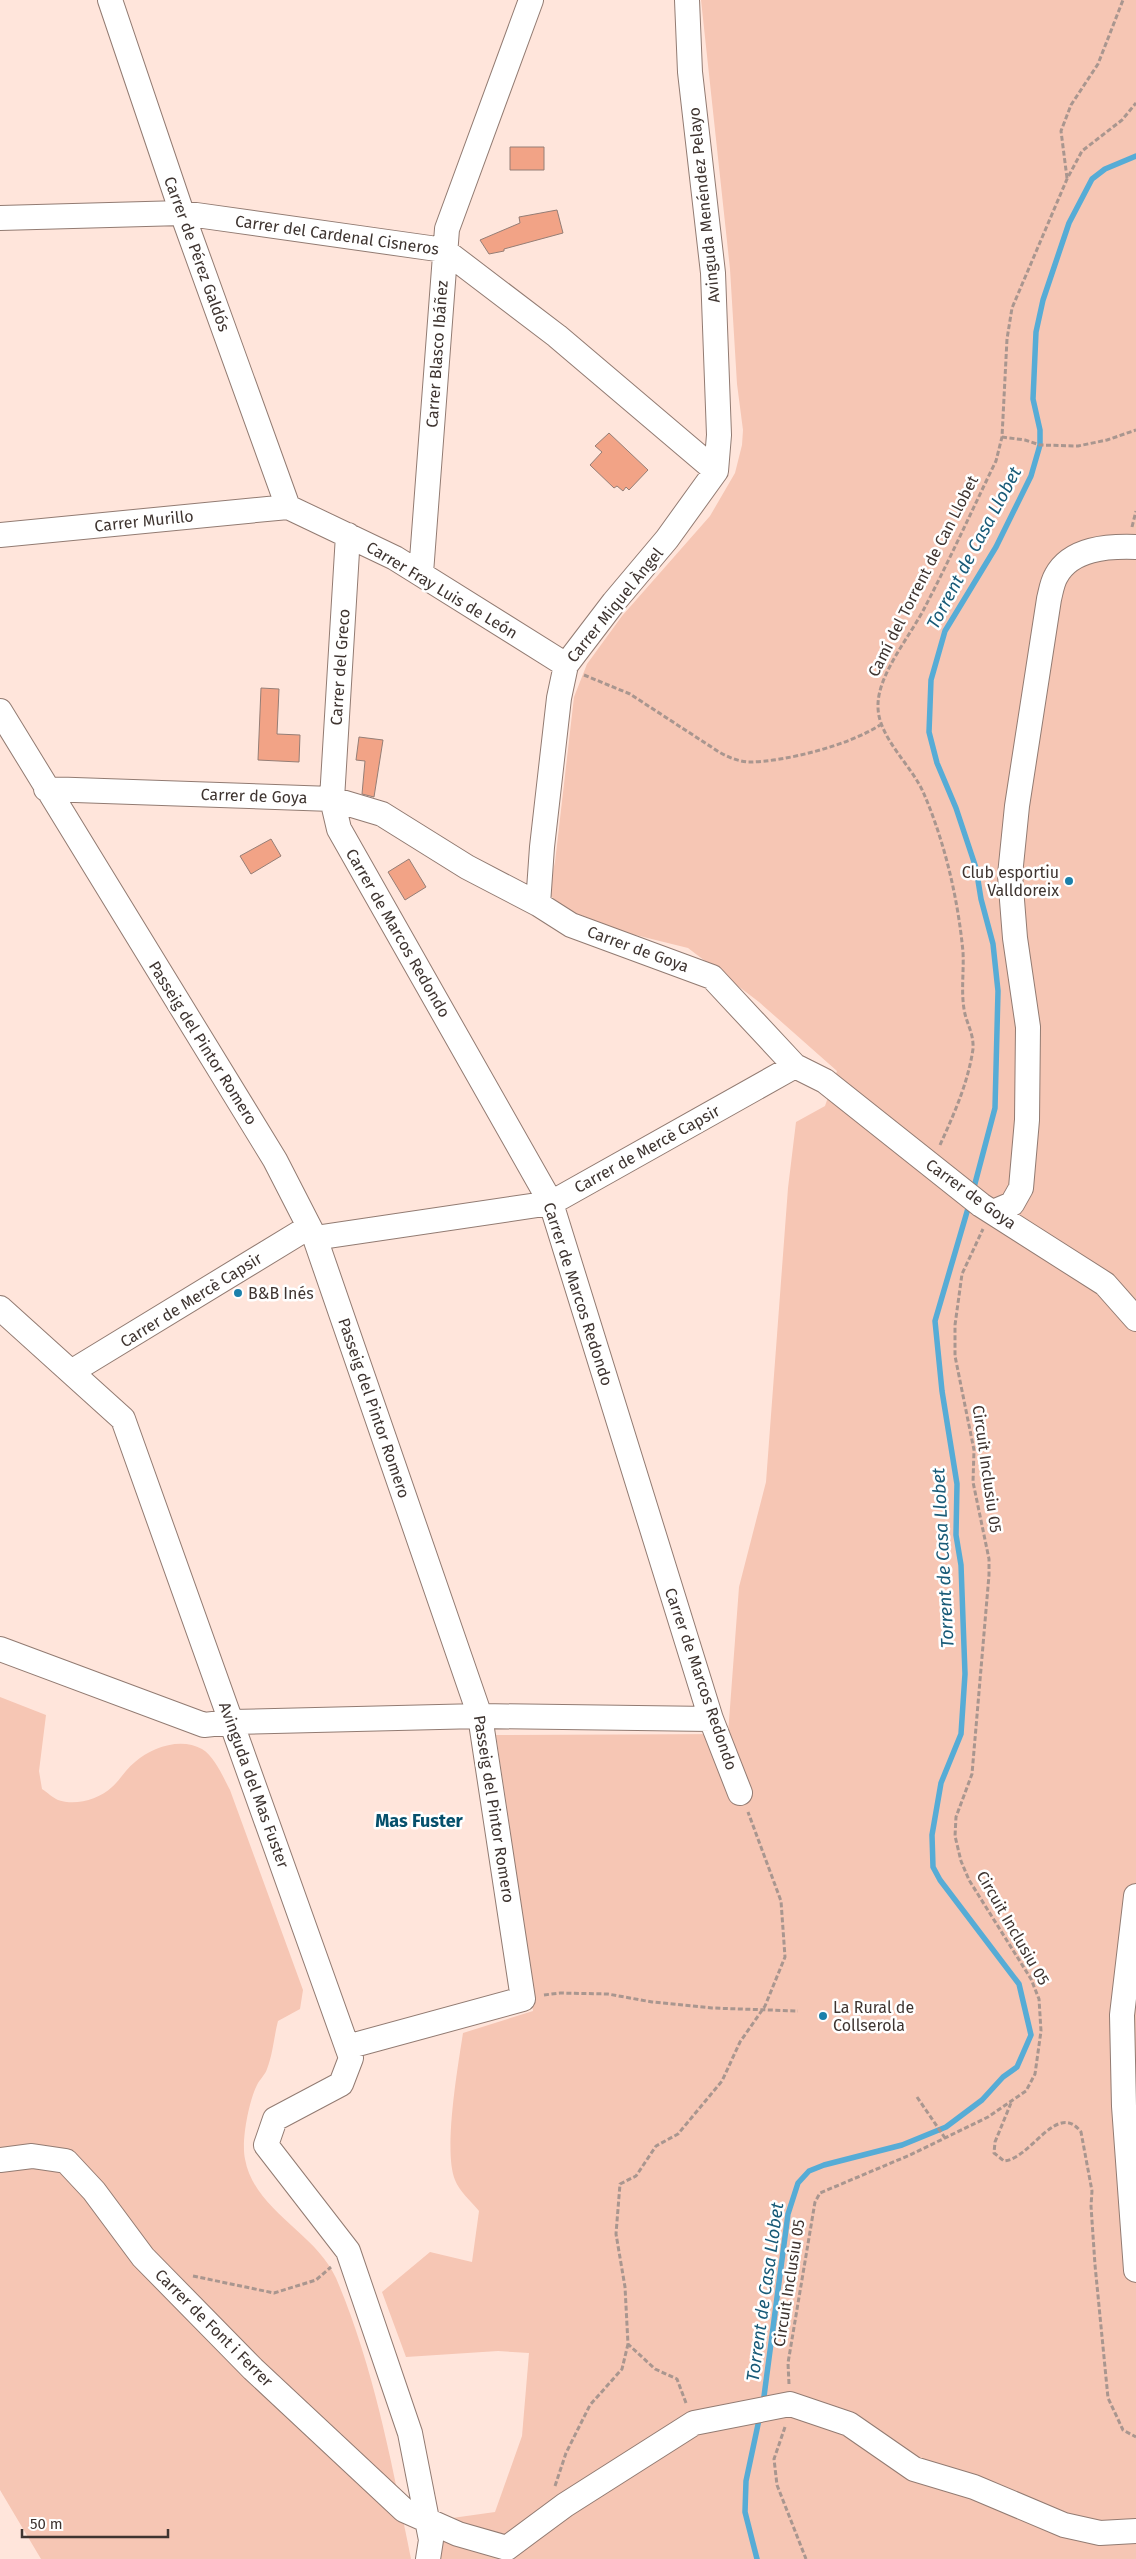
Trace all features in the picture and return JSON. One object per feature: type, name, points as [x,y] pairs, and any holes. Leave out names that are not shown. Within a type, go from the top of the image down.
[{"type":"street","name":"Carrer de Pérez Galdós","points":[[110,0],[182,213],[288,506]]},
{"type":"street","name":"Carrer Blasco Ibáñez","points":[[421,573],[447,229],[531,0]]},
{"type":"street","name":"Avinguda Menéndez Pelayo","points":[[687,0],[690,72],[713,273],[719,435],[716,471]]},
{"type":"street","name":"Carrer del Cardenal Cisneros","points":[[0,218],[182,213],[444,250],[557,336],[716,471]]},
{"type":"street","name":"Carrer Miquel Àngel","points":[[538,904],[542,847],[559,698],[566,665],[614,602],[667,540],[716,471]]},
{"type":"street","name":"Carrer Murillo","points":[[0,534],[288,506]]},
{"type":"street","name":"Carrer Fray Luis de León","points":[[288,506],[421,573],[566,665]]},
{"type":"street","name":"Carrer del Greco","points":[[332,799],[348,535]]},
{"type":"street","points":[[987,1209],[1012,1204],[1021,1188],[1027,1120],[1028,1027],[1015,938],[1010,875],[1017,806],[1049,598],[1055,577],[1064,564],[1077,556],[1100,548],[1136,547]]},
{"type":"street","name":"Passeig del Pintor Romero","points":[[0,711],[46,789],[275,1160],[312,1233],[480,1716],[523,1999]]},
{"type":"street","name":"Carrer de Goya","points":[[46,789],[332,799],[382,814],[467,867],[538,904],[571,925],[712,977],[795,1066],[825,1081],[987,1209],[1105,1284],[1136,1319]]},
{"type":"street","name":"Carrer de Marcos Redondo","points":[[332,799],[339,829],[551,1203],[711,1719],[740,1793]]},
{"type":"street","name":"Carrer de Mercè Capsir","points":[[71,1372],[312,1233],[551,1203],[795,1066]]},
{"type":"street","name":"Avinguda del Mas Fuster","points":[[0,1308],[123,1419],[351,2058],[340,2084],[275,2120],[266,2145],[348,2251]]},
{"type":"street","points":[[0,1649],[204,1725],[231,1722],[480,1716],[711,1719]]},
{"type":"street","points":[[1136,1896],[1122,2015],[1124,2106],[1136,2270]]},
{"type":"street","points":[[347,2047],[523,1999]]},
{"type":"street","name":"Carrer de Font i Ferrer","points":[[0,2160],[32,2156],[66,2161],[94,2191],[143,2257],[253,2368],[404,2510],[458,2534],[507,2548],[544,2521]]},
{"type":"street","points":[[348,2251],[410,2433],[431,2540],[428,2559]]},
{"type":"street","points":[[544,2521],[694,2423],[790,2404],[849,2424],[914,2469],[974,2487],[1064,2525],[1100,2533],[1136,2531]]},
{"type":"path","points":[[1067,179],[1061,131],[1071,105],[1098,64],[1123,0]]},
{"type":"path","name":"Camí del Torrent de Can Llobet","points":[[930,1165],[958,1106],[969,1073],[973,1035],[964,1010],[961,937],[936,827],[923,792],[880,725],[878,704],[881,685],[924,609],[996,461],[1002,437],[1007,339],[1012,308],[1067,179],[1082,151],[1122,120],[1136,103]]},
{"type":"path","points":[[1002,437],[1025,440],[1040,445],[1078,446],[1106,440],[1136,430]]},
{"type":"path","points":[[566,665],[587,677],[630,694],[719,752],[733,759],[760,761],[802,754],[863,736],[880,725]]},
{"type":"path","name":"Circuit Inclusiu 05","points":[[806,2559],[777,2485],[774,2459],[784,2433],[790,2404],[788,2363],[818,2197],[820,2193],[988,2117],[1026,2091],[1035,2074],[1041,2030],[1039,1999],[1031,1980],[969,1880],[961,1861],[955,1836],[956,1817],[972,1774],[989,1559],[973,1482],[974,1450],[955,1356],[955,1325],[962,1274],[978,1238],[987,1209]]},
{"type":"path","points":[[544,2521],[566,2453],[590,2405],[622,2369],[628,2344],[625,2287],[616,2234],[620,2184],[636,2176],[656,2146],[678,2134],[722,2081],[740,2042],[762,2011],[785,1957],[781,1900],[740,1793]]},
{"type":"path","points":[[523,1999],[560,1993],[608,1994],[652,2002],[762,2011],[798,2011]]},
{"type":"path","points":[[917,2097],[945,2138]]},
{"type":"path","points":[[1011,2102],[995,2142],[994,2152],[1004,2162],[1011,2161],[1026,2152],[1059,2122],[1068,2122],[1076,2125],[1081,2132],[1092,2190],[1091,2206],[1095,2265],[1108,2398],[1123,2430],[1136,2437]]},
{"type":"path","points":[[184,2273],[200,2279],[274,2293],[316,2280],[348,2251]]},
{"type":"path","points":[[628,2344],[655,2368],[677,2379],[694,2423]]},
{"type":"shaded area","points":[[701,0],[1136,0],[1136,2559],[439,2559],[438,2520],[495,2512],[522,2436],[529,2353],[498,2351],[406,2357],[382,2292],[430,2252],[472,2262],[479,2211],[462,2192],[455,2180],[450,2149],[455,2086],[463,2033],[533,2011],[520,1897],[496,1735],[728,1734],[739,1587],[766,1482],[788,1188],[796,1122],[825,1106],[837,1071],[759,1002],[688,948],[583,922],[548,894],[555,862],[574,697],[587,664],[622,616],[710,516],[735,473],[742,445],[743,430],[737,384],[730,269]]},
{"type":"shaded area","points":[[0,1697],[46,1715],[39,1771],[42,1789],[58,1800],[79,1802],[100,1795],[112,1787],[142,1757],[158,1748],[176,1744],[194,1745],[207,1753],[230,1790],[303,1990],[300,2009],[278,2021],[269,2063],[254,2092],[249,2111],[244,2142],[245,2159],[251,2177],[260,2193],[315,2248],[327,2262],[336,2278],[361,2346],[381,2416],[411,2559],[41,2559],[0,2490]]},
{"type":"building","points":[[510,147],[544,147],[544,170],[510,170]]},
{"type":"building","points":[[557,210],[563,233],[489,254],[480,240],[520,223],[519,217]]},
{"type":"building","points":[[609,433],[648,470],[629,490],[626,487],[623,491],[617,486],[614,488],[590,465],[602,452],[595,446]]},
{"type":"building","points":[[261,688],[279,689],[277,734],[300,735],[299,762],[258,760]]},
{"type":"building","points":[[359,737],[383,740],[374,797],[362,794],[365,761],[356,760]]},
{"type":"building","points":[[271,839],[281,856],[251,874],[240,856]]},
{"type":"building","points":[[409,859],[426,887],[405,900],[388,872]]},
{"type":"waterway","name":"Torrent de Casa Llobet","points":[[973,1191],[995,1108],[998,991],[993,944],[981,899],[976,868],[956,808],[937,763],[929,732],[931,680],[945,631],[996,547],[1031,476],[1040,445],[1040,430],[1033,399],[1036,332],[1043,300],[1069,223],[1092,179],[1105,169],[1136,156]]},
{"type":"waterway","name":"Torrent de Casa Llobet","points":[[763,2404],[788,2214],[798,2183],[809,2171],[824,2165],[902,2145],[946,2127],[982,2100],[1003,2077],[1017,2067],[1031,2035],[1019,1984],[940,1880],[933,1867],[932,1835],[941,1783],[961,1734],[965,1674],[961,1565],[956,1535],[957,1484],[942,1391],[935,1321],[969,1205]]},
{"type":"waterway","name":"Torrent de Casa Llobet","points":[[757,2559],[745,2512],[746,2481],[760,2415]]},
{"type":"place","name":"Club esportiu Valldoreix","points":[[1069,881]]},
{"type":"place","name":"B&B Inés","points":[[238,1293]]},
{"type":"place","name":"La Rural de Collserola","points":[[823,2016]]},
{"type":"district","name":"Mas Fuster","points":[[419,1821]]}]
